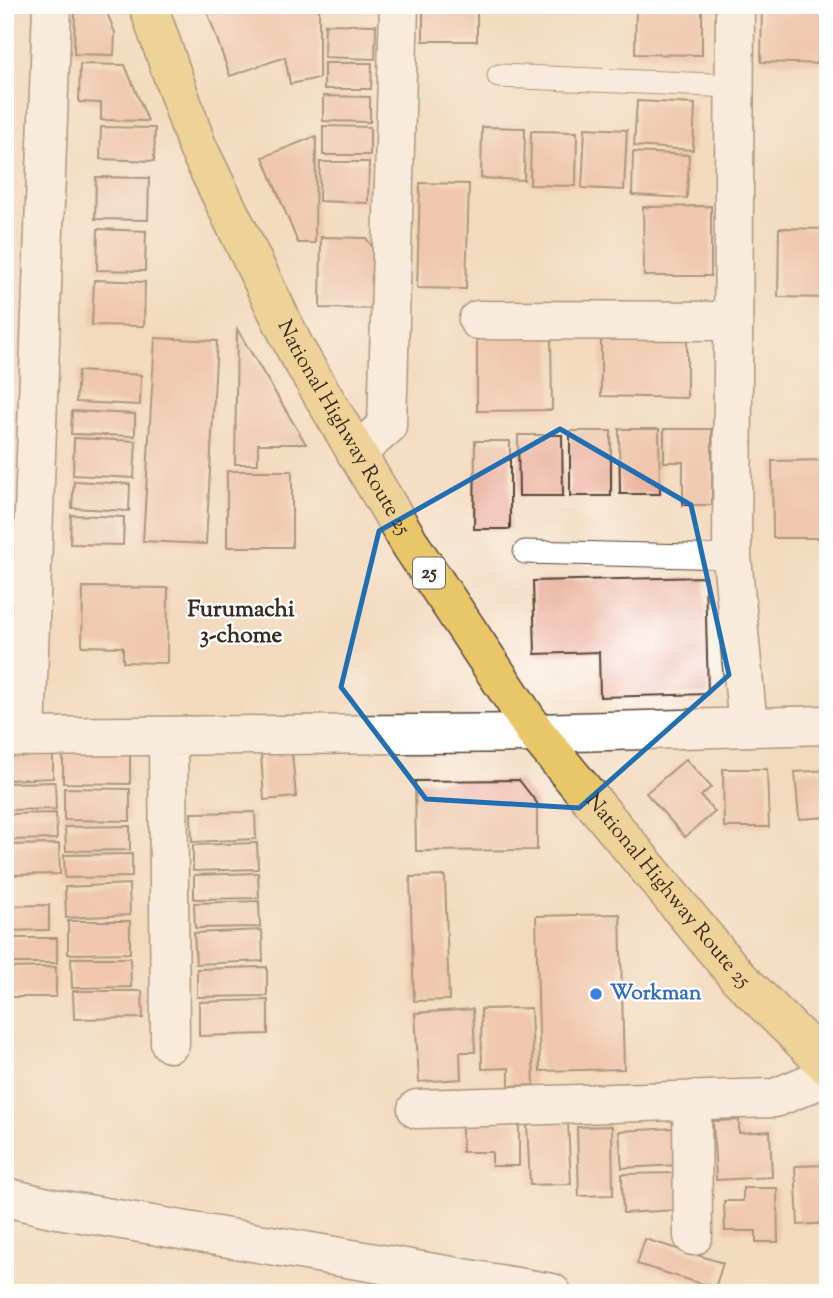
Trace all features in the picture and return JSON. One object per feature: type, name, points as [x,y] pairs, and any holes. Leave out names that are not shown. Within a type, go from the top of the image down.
[{"type":"highway","name":"National Highway Route 25","points":[[148,5],[197,146],[296,350],[412,547],[536,733],[737,976],[828,1066]]},
{"type":"street","points":[[52,5],[15,737],[536,733],[828,725]]},
{"type":"street","points":[[356,453],[387,426],[399,5]]},
{"type":"street","points":[[735,5],[732,556],[748,727]]},
{"type":"street","points":[[478,320],[733,321]]},
{"type":"street","points":[[168,736],[170,1042]]},
{"type":"street","points":[[417,1110],[775,1098],[828,1076]]},
{"type":"street","points":[[692,1100],[693,1236]]},
{"type":"street","points":[[5,1197],[52,1208],[552,1293]]},
{"type":"lane","points":[[499,76],[734,86]]},
{"type":"lane","points":[[525,552],[732,556]]},
{"type":"highlighted area","points":[[560,429],[691,505],[729,675],[579,808],[426,799],[341,687],[379,531]]},
{"type":"building","points":[[75,5],[104,5],[115,33],[114,55],[74,54]]},
{"type":"building","points":[[205,5],[319,5],[319,78],[290,84],[285,57],[230,76]]},
{"type":"building","points":[[423,5],[477,5],[477,41],[423,41]]},
{"type":"building","points":[[586,5],[625,5],[625,10],[586,8]]},
{"type":"building","points":[[636,5],[702,5],[702,55],[635,54]]},
{"type":"building","points":[[762,5],[828,5],[828,64],[761,62]]},
{"type":"building","points":[[325,24],[376,25],[375,59],[324,57]]},
{"type":"building","points":[[324,63],[372,63],[371,89],[324,89]]},
{"type":"building","points":[[80,64],[125,65],[148,121],[101,120],[101,103],[79,102]]},
{"type":"building","points":[[323,96],[370,97],[370,122],[323,121]]},
{"type":"building","points":[[637,101],[695,104],[693,150],[634,146]]},
{"type":"building","points":[[323,126],[370,127],[370,155],[323,155]]},
{"type":"building","points":[[101,127],[155,128],[154,161],[100,159]]},
{"type":"building","points":[[482,127],[525,128],[524,180],[481,178]]},
{"type":"building","points":[[585,128],[627,130],[624,190],[582,188]]},
{"type":"building","points":[[531,131],[577,132],[576,186],[530,185]]},
{"type":"building","points":[[316,136],[315,243],[298,243],[263,157]]},
{"type":"building","points":[[633,152],[689,155],[687,198],[632,195]]},
{"type":"building","points":[[320,162],[369,162],[368,203],[319,201]]},
{"type":"building","points":[[96,177],[149,178],[148,220],[95,219]]},
{"type":"building","points":[[420,183],[469,184],[466,289],[417,288]]},
{"type":"building","points":[[711,206],[711,276],[644,276],[643,207]]},
{"type":"building","points":[[779,228],[828,229],[828,298],[778,297]]},
{"type":"building","points":[[98,229],[146,231],[145,271],[97,270]]},
{"type":"building","points":[[321,237],[366,238],[379,256],[378,309],[320,308]]},
{"type":"building","points":[[94,280],[145,282],[144,326],[92,325]]},
{"type":"building","points":[[237,329],[306,444],[258,444],[258,464],[235,464]]},
{"type":"building","points":[[477,335],[551,335],[552,410],[477,411]]},
{"type":"building","points":[[155,338],[217,341],[206,544],[143,541]]},
{"type":"building","points":[[601,338],[687,339],[687,398],[601,396]]},
{"type":"building","points":[[78,371],[141,375],[140,405],[76,402]]},
{"type":"building","points":[[72,411],[135,414],[135,436],[71,434]]},
{"type":"building","points":[[619,429],[659,429],[660,494],[620,494]]},
{"type":"building","points":[[664,429],[712,429],[712,505],[683,505],[683,462],[664,462]]},
{"type":"building","points":[[570,431],[611,431],[611,496],[570,496]]},
{"type":"building","points":[[518,435],[562,435],[563,496],[519,496]]},
{"type":"building","points":[[74,438],[136,441],[134,478],[73,475]]},
{"type":"building","points":[[475,441],[510,441],[510,529],[474,529]]},
{"type":"building","points":[[828,460],[828,538],[773,538],[772,461]]},
{"type":"building","points":[[227,471],[292,471],[292,547],[227,547]]},
{"type":"building","points":[[74,481],[130,484],[129,511],[72,508]]},
{"type":"building","points":[[71,515],[124,517],[123,545],[70,544]]},
{"type":"building","points":[[705,577],[708,694],[600,697],[599,652],[535,654],[533,581]]},
{"type":"building","points":[[83,587],[168,588],[167,663],[123,662],[123,647],[82,646]]},
{"type":"building","points":[[53,751],[53,778],[5,780],[5,752]]},
{"type":"building","points":[[63,752],[130,752],[130,784],[63,783]]},
{"type":"building","points":[[292,752],[296,797],[264,800],[261,754]]},
{"type":"building","points":[[686,759],[711,787],[701,796],[715,812],[685,837],[646,793]]},
{"type":"building","points":[[723,769],[767,769],[769,827],[724,827]]},
{"type":"building","points":[[828,770],[828,817],[799,819],[795,772]]},
{"type":"building","points":[[519,780],[537,803],[537,850],[416,851],[415,781]]},
{"type":"building","points":[[55,782],[56,809],[5,810],[5,783]]},
{"type":"building","points":[[64,788],[130,789],[130,821],[64,820]]},
{"type":"building","points":[[255,812],[256,839],[192,842],[191,813]]},
{"type":"building","points":[[56,813],[57,839],[5,840],[5,814]]},
{"type":"building","points":[[828,823],[828,865],[826,865],[824,824]]},
{"type":"building","points":[[130,826],[130,850],[66,851],[65,827]]},
{"type":"building","points":[[257,843],[258,869],[193,871],[193,845]]},
{"type":"building","points":[[59,844],[60,874],[5,875],[5,845]]},
{"type":"building","points":[[132,854],[132,877],[65,878],[64,855]]},
{"type":"building","points":[[258,873],[259,898],[194,899],[194,875]]},
{"type":"building","points":[[445,876],[449,1000],[414,1001],[410,877]]},
{"type":"building","points":[[129,884],[130,915],[66,918],[65,887]]},
{"type":"building","points":[[259,901],[260,927],[195,928],[194,903]]},
{"type":"building","points":[[49,905],[49,930],[5,931],[5,906]]},
{"type":"building","points":[[620,914],[624,1069],[540,1071],[536,916]]},
{"type":"building","points":[[68,921],[130,921],[130,953],[68,954]]},
{"type":"building","points":[[262,930],[263,961],[196,964],[194,933]]},
{"type":"building","points":[[5,938],[57,938],[57,963],[5,963]]},
{"type":"building","points":[[71,958],[130,958],[131,987],[72,988]]},
{"type":"building","points":[[56,967],[56,997],[5,997],[5,968]]},
{"type":"building","points":[[267,967],[267,996],[197,997],[197,969]]},
{"type":"building","points":[[73,991],[142,991],[143,1018],[74,1019]]},
{"type":"building","points":[[268,1000],[268,1034],[199,1036],[199,1002]]},
{"type":"building","points":[[531,1008],[534,1085],[509,1086],[509,1068],[482,1069],[481,1009]]},
{"type":"building","points":[[473,1009],[475,1052],[460,1052],[461,1079],[419,1082],[415,1013]]},
{"type":"building","points":[[739,1120],[739,1133],[770,1131],[772,1177],[716,1180],[713,1121]]},
{"type":"building","points":[[462,1122],[519,1122],[519,1166],[492,1166],[492,1152],[462,1152]]},
{"type":"building","points":[[568,1122],[571,1184],[530,1185],[527,1123]]},
{"type":"building","points":[[612,1126],[613,1195],[579,1196],[577,1127]]},
{"type":"building","points":[[675,1128],[678,1165],[622,1168],[619,1131]]},
{"type":"building","points":[[828,1165],[828,1223],[798,1225],[795,1166]]},
{"type":"building","points":[[678,1173],[679,1210],[623,1213],[622,1174]]},
{"type":"building","points":[[743,1188],[777,1188],[778,1242],[756,1242],[756,1231],[725,1231],[724,1201],[743,1201]]},
{"type":"building","points":[[645,1239],[723,1263],[715,1288],[637,1264]]},
{"type":"place","name":"Workman","points":[[596,994]]},
{"type":"district","name":"Furumachi 3-chome","points":[[241,623]]}]
